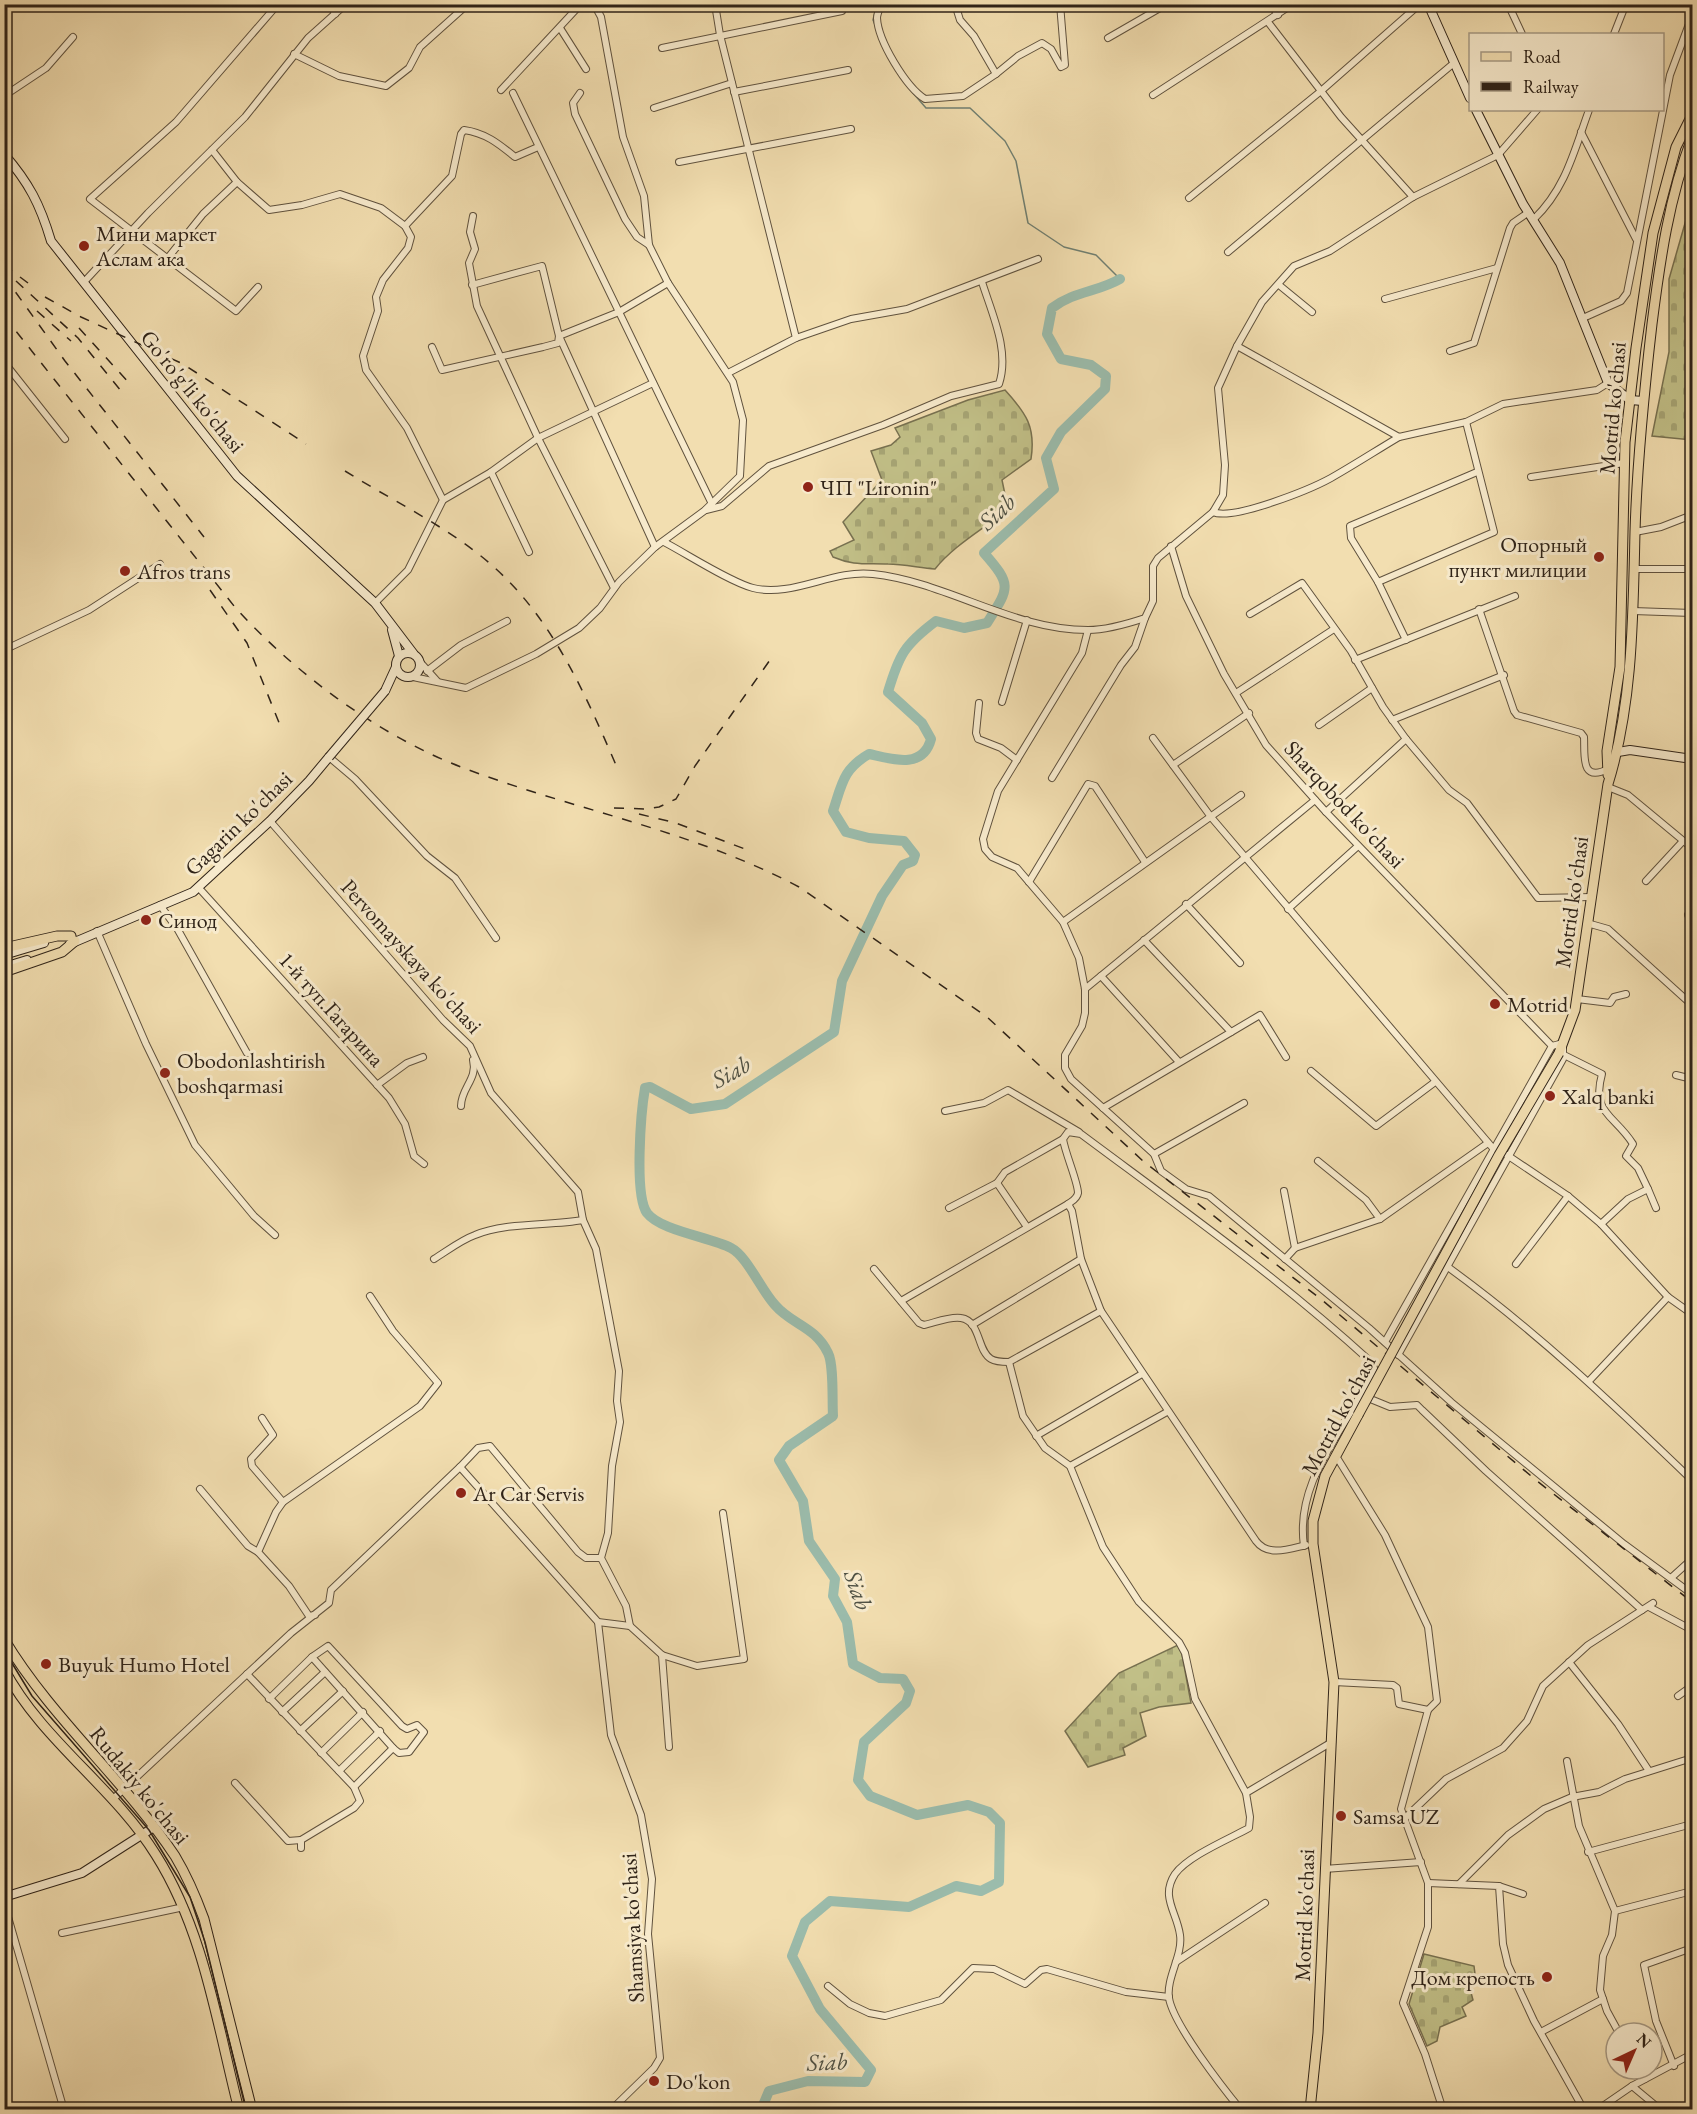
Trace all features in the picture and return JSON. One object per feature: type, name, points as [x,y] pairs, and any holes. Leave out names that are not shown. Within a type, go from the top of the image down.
[{"type":"main road","points":[[1428,4],[1469,96]]},
{"type":"main road","points":[[1476,111],[1498,156],[1560,263],[1608,383],[1630,400],[1643,401]]},
{"type":"main road","name":"Motrid ko'chasi","points":[[1310,2109],[1318,2033],[1334,1682],[1308,1545],[1318,1497],[1336,1456],[1444,1264],[1572,1023],[1608,785],[1607,752],[1620,667],[1624,463],[1630,400],[1653,233],[1676,147],[1692,115]]},
{"type":"main road","name":"Motrid ko'chasi","points":[[1608,785],[1618,752],[1633,611],[1643,401],[1660,261],[1672,204],[1692,138]]},
{"type":"main road","name":"Go'ro'g'li ko'chasi","points":[[4,154],[27,181],[51,241],[237,476],[375,603],[413,653]]},
{"type":"main road","name":"Go'ro'g'li ko'chasi","points":[[390,624],[399,656]]},
{"type":"main road","points":[[408,652],[413,653],[420,662],[420,668],[410,677],[385,690],[399,656],[408,652]]},
{"type":"main road","points":[[396,667],[398,672],[410,677]]},
{"type":"main road","name":"Gagarin ko'chasi","points":[[4,967],[193,892],[270,821],[309,781],[385,690]]},
{"type":"main road","points":[[1618,752],[1629,750],[1692,759]]},
{"type":"main road","points":[[4,948],[57,936],[73,938]]},
{"type":"main road","points":[[4,972],[62,952],[73,938]]},
{"type":"main road","name":"Gagarin ko'chasi","points":[[4,955],[73,938]]},
{"type":"main road","name":"Rudakiy ko'chasi","points":[[4,1639],[40,1694],[154,1827],[176,1857],[204,1919],[252,2109]]},
{"type":"main road","name":"Rudakiy ko'chasi","points":[[4,1669],[26,1705],[112,1800],[156,1854],[184,1907],[197,1944],[239,2109]]},
{"type":"main road","points":[[4,1897],[82,1873],[154,1827]]},
{"type":"street","points":[[258,287],[236,311],[90,200],[158,140],[278,4]]},
{"type":"street","points":[[331,4],[335,14]]},
{"type":"street","points":[[84,282],[245,117],[294,54],[346,4]]},
{"type":"street","points":[[294,54],[339,76],[386,86],[409,68],[420,47],[468,4]]},
{"type":"street","points":[[501,90],[581,4]]},
{"type":"street","points":[[410,677],[466,688],[528,658],[579,628],[600,608],[614,588],[655,547],[704,511],[740,476],[743,420],[728,373],[668,283],[649,245],[644,196],[623,137],[601,17],[594,4]]},
{"type":"street","points":[[715,4],[720,35],[796,338]]},
{"type":"street","points":[[881,4],[877,18],[885,42],[902,75],[925,99],[963,96],[1018,56],[1042,43],[1050,49],[1061,67],[1065,65],[1060,4]]},
{"type":"street","points":[[954,4],[960,20],[974,36],[996,74]]},
{"type":"street","points":[[1108,38],[1167,4]]},
{"type":"street","points":[[1271,4],[1278,15]]},
{"type":"street","points":[[1153,95],[1293,4]]},
{"type":"street","points":[[1189,198],[1321,91],[1420,4]]},
{"type":"street","points":[[1508,4],[1522,33]]},
{"type":"street","points":[[1614,33],[1625,6]]},
{"type":"street","points":[[662,48],[842,10]]},
{"type":"street","points":[[1664,104],[1670,75],[1692,16]]},
{"type":"street","points":[[1268,22],[1321,91],[1413,197]]},
{"type":"street","points":[[560,27],[586,69]]},
{"type":"street","points":[[4,96],[46,68],[74,37]]},
{"type":"street","points":[[1228,252],[1454,63]]},
{"type":"street","points":[[734,92],[848,70]]},
{"type":"street","points":[[654,108],[732,83]]},
{"type":"street","points":[[513,93],[712,504]]},
{"type":"street","points":[[580,93],[573,103],[575,114],[625,219],[637,237],[649,245]]},
{"type":"street","points":[[1052,778],[1121,665],[1135,647],[1152,601],[1153,566],[1171,546],[1213,512],[1223,495],[1225,465],[1218,388],[1237,346],[1262,302],[1294,266],[1330,251],[1413,197],[1498,156],[1536,111]]},
{"type":"street","points":[[1450,351],[1474,343],[1513,223],[1551,202],[1564,178],[1589,111]]},
{"type":"street","points":[[1583,318],[1621,301],[1627,293],[1663,111]]},
{"type":"street","points":[[679,162],[851,129]]},
{"type":"street","points":[[405,225],[452,176],[461,134],[464,130],[478,132],[502,144],[515,157],[538,147]]},
{"type":"street","points":[[1581,132],[1636,240]]},
{"type":"street","points":[[212,150],[237,182],[269,210],[302,205],[340,194],[381,208],[405,225],[411,237],[408,248],[383,280],[376,297],[378,311],[363,356],[366,370],[407,428],[443,499]]},
{"type":"street","points":[[166,259],[203,214],[237,182]]},
{"type":"street","points":[[473,216],[470,232],[475,249],[469,263],[477,306],[538,438],[614,588]]},
{"type":"street","points":[[728,373],[796,338],[851,319],[907,309],[1038,259]]},
{"type":"street","points":[[472,285],[542,266],[560,336],[655,547]]},
{"type":"street","points":[[1386,299],[1497,268]]},
{"type":"street","points":[[704,511],[722,506],[769,466],[883,425],[951,396],[999,384],[1004,369],[1000,343],[982,282]]},
{"type":"street","points":[[560,336],[619,312],[668,283]]},
{"type":"street","points":[[1279,285],[1312,312]]},
{"type":"street","points":[[432,347],[442,370],[558,344],[560,336]]},
{"type":"street","points":[[1237,346],[1399,437]]},
{"type":"street","points":[[5,362],[65,440]]},
{"type":"street","points":[[375,603],[408,570],[443,499],[491,472],[538,438],[653,382]]},
{"type":"street","points":[[1213,512],[1219,514],[1239,512],[1299,492],[1331,478],[1399,437],[1466,422],[1503,404],[1597,390],[1608,383]]},
{"type":"street","points":[[1378,582],[1494,532],[1466,422]]},
{"type":"street","points":[[1531,477],[1624,463]]},
{"type":"street","points":[[491,472],[529,552]]},
{"type":"street","points":[[1406,640],[1378,582],[1351,538],[1350,526],[1477,472]]},
{"type":"street","points":[[1635,532],[1661,527],[1692,515]]},
{"type":"street","points":[[664,542],[750,587],[769,591],[850,574],[870,573],[908,578],[974,604],[1023,619],[1088,630],[1124,625],[1145,618]]},
{"type":"street","name":"Sharqobod ko'chasi","points":[[1171,546],[1186,596],[1236,693],[1266,745],[1358,846],[1559,1051],[1602,1074],[1597,1092],[1599,1104],[1633,1144],[1626,1156],[1638,1168],[1648,1189]]},
{"type":"street","points":[[4,650],[89,610],[160,564]]},
{"type":"street","points":[[1635,569],[1692,569]]},
{"type":"street","points":[[1250,614],[1302,583],[1335,629],[1406,739],[1449,790],[1467,803],[1538,898],[1592,897]]},
{"type":"street","points":[[1355,660],[1515,596]]},
{"type":"street","points":[[1479,609],[1517,715],[1581,734],[1584,737],[1585,766],[1588,771],[1599,773],[1608,769]]},
{"type":"street","points":[[1633,611],[1692,613]]},
{"type":"street","points":[[1002,702],[1023,619]]},
{"type":"street","points":[[427,671],[460,645],[507,621]]},
{"type":"street","points":[[1236,693],[1335,629]]},
{"type":"street","points":[[1088,630],[1082,653],[998,791],[983,839],[985,849],[992,857],[1017,868],[1063,922],[1079,958],[1086,989],[1082,1026],[1065,1055],[1065,1068],[1071,1079],[1154,1154],[1161,1171],[1186,1189],[1209,1196],[1624,1544],[1692,1594]]},
{"type":"street","points":[[420,662],[437,681]]},
{"type":"street","points":[[1392,720],[1504,675]]},
{"type":"street","points":[[1318,725],[1372,688]]},
{"type":"street","points":[[979,703],[976,733],[978,739],[1001,748],[1017,760]]},
{"type":"street","points":[[1173,765],[1249,713]]},
{"type":"street","points":[[1154,738],[1211,817],[1488,1143],[1568,1196],[1601,1224],[1668,1297],[1692,1314]]},
{"type":"street","points":[[1326,812],[1406,739]]},
{"type":"street","points":[[329,757],[356,779],[427,856],[455,878],[496,938]]},
{"type":"street","points":[[1029,882],[1088,784],[1095,786],[1145,862]]},
{"type":"street","points":[[1608,785],[1628,795],[1692,848]]},
{"type":"street","points":[[1063,922],[1240,795]]},
{"type":"street","points":[[1086,989],[1186,904],[1246,859],[1315,800]]},
{"type":"street","name":"Pervomayskaya ko'chasi","points":[[270,821],[443,1020],[470,1046],[491,1093],[578,1192],[583,1220],[596,1249],[619,1371],[617,1401],[620,1422],[612,1466],[608,1533],[601,1558]]},
{"type":"street","points":[[1646,881],[1683,841]]},
{"type":"street","points":[[1288,909],[1358,846]]},
{"type":"street","name":"1-й туп.Гагарина","points":[[198,887],[377,1085],[405,1124],[414,1156],[424,1164]]},
{"type":"street","points":[[1186,904],[1240,963]]},
{"type":"street","points":[[160,905],[178,930],[247,1053]]},
{"type":"street","points":[[1587,923],[1608,929],[1692,1005]]},
{"type":"street","points":[[97,930],[146,1044],[196,1148],[254,1216],[275,1235]]},
{"type":"street","points":[[1144,939],[1231,1032]]},
{"type":"street","points":[[1101,976],[1179,1062]]},
{"type":"street","points":[[1576,999],[1610,1003],[1614,997],[1626,994]]},
{"type":"street","points":[[1103,1108],[1260,1015],[1286,1057]]},
{"type":"street","points":[[443,1020],[467,1048],[474,1063],[474,1076],[461,1096],[460,1106]]},
{"type":"street","points":[[377,1085],[406,1063],[423,1057]]},
{"type":"street","points":[[1311,1071],[1376,1126],[1436,1082]]},
{"type":"street","points":[[1676,1075],[1692,1079]]},
{"type":"street","points":[[945,1111],[984,1102],[1008,1090],[1081,1134],[1247,1256],[1351,1343],[1374,1368],[1365,1389],[1314,1476],[1304,1524],[1308,1545],[1270,1551],[1261,1548],[1167,1412],[1101,1311],[1081,1259],[1072,1211],[1068,1204]]},
{"type":"street","points":[[1154,1154],[1244,1103]]},
{"type":"street","points":[[949,1208],[997,1183],[1005,1172],[1063,1139],[1068,1132],[1081,1134]]},
{"type":"street","points":[[901,1300],[1076,1199],[1078,1192],[1063,1139]]},
{"type":"street","points":[[1285,1259],[1295,1248],[1380,1219],[1488,1143]]},
{"type":"street","points":[[1692,1149],[1690,1154],[1692,1158]]},
{"type":"street","points":[[1384,1342],[1486,1164],[1501,1153]]},
{"type":"street","points":[[1398,1355],[1444,1264],[1499,1174],[1501,1153]]},
{"type":"street","points":[[1318,1161],[1366,1200],[1380,1219]]},
{"type":"street","points":[[1486,1164],[1499,1174]]},
{"type":"street","points":[[997,1183],[1027,1227]]},
{"type":"street","points":[[1601,1224],[1628,1199],[1648,1189],[1656,1208]]},
{"type":"street","points":[[1284,1191],[1295,1248]]},
{"type":"street","points":[[1516,1264],[1568,1196]]},
{"type":"street","points":[[434,1259],[475,1234],[499,1229],[554,1225],[583,1220]]},
{"type":"street","points":[[972,1325],[1081,1259]]},
{"type":"street","points":[[1444,1264],[1497,1303],[1589,1382],[1692,1480]]},
{"type":"street","points":[[874,1269],[919,1323],[924,1325],[960,1318],[972,1325],[987,1357],[994,1361],[1009,1362],[1101,1311]]},
{"type":"street","points":[[258,1552],[283,1502],[420,1406],[437,1388],[438,1383],[393,1332],[369,1296]]},
{"type":"street","points":[[1589,1382],[1668,1297]]},
{"type":"street","points":[[1009,1362],[1023,1416],[1044,1448],[1070,1466],[1103,1547],[1138,1602],[1179,1642],[1185,1653],[1195,1699],[1246,1793],[1250,1817],[1249,1828],[1184,1865],[1172,1883],[1168,1899],[1179,1926],[1180,1940],[1169,1997],[1181,2024],[1240,2109]]},
{"type":"street","points":[[1036,1436],[1142,1374]]},
{"type":"street","points":[[1368,1398],[1390,1407],[1417,1406],[1486,1472],[1648,1607],[1692,1630]]},
{"type":"street","points":[[1070,1466],[1167,1412]]},
{"type":"street","points":[[262,1418],[273,1434],[255,1452],[251,1459],[252,1466],[283,1502]]},
{"type":"street","points":[[112,1800],[247,1674],[329,1603],[331,1590],[478,1448],[490,1446],[578,1552],[586,1558],[601,1558],[626,1606],[630,1626]]},
{"type":"street","points":[[1336,1456],[1385,1536],[1428,1627],[1437,1701],[1428,1710],[1401,1809],[1402,1820],[1428,1883],[1428,1928],[1403,2003],[1425,2054],[1443,2109]]},
{"type":"street","points":[[460,1467],[598,1622],[630,1626],[662,1654],[697,1666],[744,1659],[723,1513]]},
{"type":"street","points":[[200,1489],[248,1546],[258,1552],[289,1586],[309,1616],[316,1614]]},
{"type":"street","points":[[1671,1578],[1692,1559]]},
{"type":"street","points":[[1402,1820],[1446,1779],[1503,1748],[1527,1721],[1543,1686],[1597,1638],[1648,1607]]},
{"type":"street","name":"Shamsiya ko'chasi","points":[[598,1622],[611,1735],[642,1815],[652,1880],[648,1934],[660,2058],[654,2068],[611,2109]]},
{"type":"street","points":[[269,1699],[312,1657],[328,1646],[402,1726],[407,1729],[417,1725],[424,1732],[409,1752],[399,1753],[393,1748],[312,1657]]},
{"type":"street","points":[[662,1654],[669,1747]]},
{"type":"street","points":[[1569,1662],[1618,1724],[1649,1771]]},
{"type":"street","points":[[282,1712],[325,1672]]},
{"type":"street","points":[[235,1783],[288,1841],[300,1840],[360,1801],[354,1787],[247,1674]]},
{"type":"street","points":[[1334,1682],[1393,1685],[1397,1688],[1399,1704],[1428,1710]]},
{"type":"street","points":[[1678,1696],[1692,1686]]},
{"type":"street","points":[[300,1731],[343,1691]]},
{"type":"street","points":[[321,1753],[363,1712]]},
{"type":"street","points":[[339,1771],[380,1731]]},
{"type":"street","points":[[1246,1793],[1332,1742]]},
{"type":"street","points":[[354,1787],[393,1748]]},
{"type":"street","points":[[1459,1884],[1508,1835],[1544,1809],[1599,1792],[1625,1779],[1692,1758]]},
{"type":"street","points":[[1567,1761],[1580,1826],[1588,1852],[1615,1911],[1612,1935],[1600,1972],[1603,1999],[1613,2021]]},
{"type":"street","points":[[1588,1852],[1692,1824]]},
{"type":"street","points":[[300,1840],[302,1848]]},
{"type":"street","points":[[1324,1869],[1421,1862]]},
{"type":"street","points":[[1428,1883],[1499,1886],[1523,1894]]},
{"type":"street","points":[[1499,1886],[1504,1954],[1541,2032],[1584,2109]]},
{"type":"street","points":[[1615,1911],[1692,1891]]},
{"type":"street","points":[[4,1903],[64,2109]]},
{"type":"street","points":[[1176,1962],[1265,1903]]},
{"type":"street","points":[[62,1933],[184,1907]]},
{"type":"street","points":[[1674,2066],[1656,2021],[1644,1965],[1692,1948]]},
{"type":"street","points":[[828,1986],[850,2004],[869,2013],[885,2016],[941,2000],[973,1968],[994,1969],[1025,1984],[1041,1970],[1047,1969],[1126,1992],[1169,1997]]},
{"type":"street","points":[[1541,2032],[1603,1999]]},
{"type":"street","points":[[1664,2070],[1692,2054]]},
{"type":"street","points":[[1597,2109],[1641,2081]]},
{"type":"street","points":[[1632,2086],[1660,2109]]},
{"type":"street","points":[[1454,2109],[1459,2109]]},
{"type":"green space","points":[[1692,199],[1692,440],[1652,436],[1669,352],[1669,279]]},
{"type":"green space","points":[[1005,390],[1028,421],[1032,438],[1031,459],[1002,480],[1008,509],[960,545],[935,569],[894,564],[854,563],[833,557],[830,551],[854,540],[843,522],[882,480],[871,451],[891,445],[900,437],[895,428],[968,400]]},
{"type":"green space","points":[[1180,1644],[1191,1703],[1159,1707],[1140,1713],[1146,1736],[1123,1748],[1125,1755],[1088,1767],[1065,1731],[1119,1673]]},
{"type":"green space","points":[[1424,1954],[1474,1966],[1476,1982],[1470,1989],[1473,2000],[1462,2007],[1466,2016],[1440,2027],[1437,2041],[1427,2046],[1409,2004]]},
{"type":"waterway","name":"Siab","points":[[876,27],[873,20],[877,4]]},
{"type":"waterway","name":"Siab","points":[[888,56],[899,75]]},
{"type":"waterway","name":"Siab","points":[[913,93],[926,108],[970,108],[1005,141],[1016,161],[1028,223],[1064,247],[1096,255],[1120,279]]},
{"type":"waterway","name":"Siab","points":[[761,2110],[769,2091],[808,2081],[865,2082],[871,2070],[820,2009],[792,1956],[805,1922],[830,1901],[909,1907],[956,1886],[981,1891],[999,1882],[1000,1823],[989,1812],[968,1805],[917,1815],[870,1796],[858,1780],[864,1742],[906,1703],[910,1691],[903,1679],[880,1678],[853,1664],[847,1622],[833,1596],[835,1579],[809,1541],[803,1501],[779,1460],[789,1446],[833,1416],[830,1358],[817,1337],[775,1305],[737,1252],[722,1244],[663,1225],[647,1213],[643,1203],[640,1172],[640,1133],[645,1088],[650,1087],[691,1109],[725,1104],[834,1032],[842,981],[882,896],[903,865],[913,861],[915,855],[904,841],[869,838],[846,832],[833,811],[841,785],[854,765],[869,754],[905,760],[914,759],[927,749],[931,739],[922,723],[888,692],[896,669],[910,644],[936,621],[964,628],[987,623],[1000,602],[1005,587],[1003,580],[984,553],[1054,489],[1046,458],[1061,432],[1105,389],[1106,376],[1091,365],[1061,359],[1047,334],[1052,308],[1069,298],[1120,279]]},
{"type":"tram line","points":[[4,1650],[32,1696],[149,1830],[190,1897],[205,1942],[246,2110]]},
{"type":"railway","points":[[4,265],[28,283]]},
{"type":"railway","points":[[4,276],[65,361],[204,537]]},
{"type":"railway","points":[[16,281],[78,338],[121,391]]},
{"type":"railway","points":[[45,297],[81,317],[183,364],[306,444]]},
{"type":"railway","points":[[37,311],[71,341]]},
{"type":"railway","points":[[4,316],[234,606],[257,631],[310,678],[368,719],[430,754],[503,782],[717,850],[799,887],[987,1017],[1143,1161],[1322,1300],[1537,1481],[1692,1602]]},
{"type":"railway","points":[[79,328],[130,384]]},
{"type":"railway","points":[[345,471],[461,541],[502,575],[525,599],[562,653],[578,682],[619,772]]},
{"type":"railway","points":[[210,590],[247,643],[280,725]]},
{"type":"railway","points":[[614,808],[647,809],[659,807],[676,799],[695,766],[770,660]]},
{"type":"railway","points":[[639,814],[676,823],[745,849]]},
{"type":"place","name":"Мини маркет Аслам ака","points":[[84,246]]},
{"type":"place","name":"ЧП \"Lironin\"","points":[[808,487]]},
{"type":"place","name":"Опорный пункт милиции","points":[[1599,557]]},
{"type":"place","name":"Afros trans","points":[[125,571]]},
{"type":"place","name":"Синод","points":[[146,920]]},
{"type":"place","name":"Motrid","points":[[1495,1004]]},
{"type":"place","name":"Obodonlashtirish boshqarmasi","points":[[165,1073]]},
{"type":"place","name":"Xalq banki","points":[[1550,1096]]},
{"type":"place","name":"Ar Car Servis","points":[[461,1493]]},
{"type":"place","name":"Buyuk Humo Hotel","points":[[46,1664]]},
{"type":"place","name":"Samsa UZ","points":[[1341,1816]]},
{"type":"place","name":"Дом крепость","points":[[1547,1977]]},
{"type":"place","name":"Do'kon","points":[[654,2081]]}]
